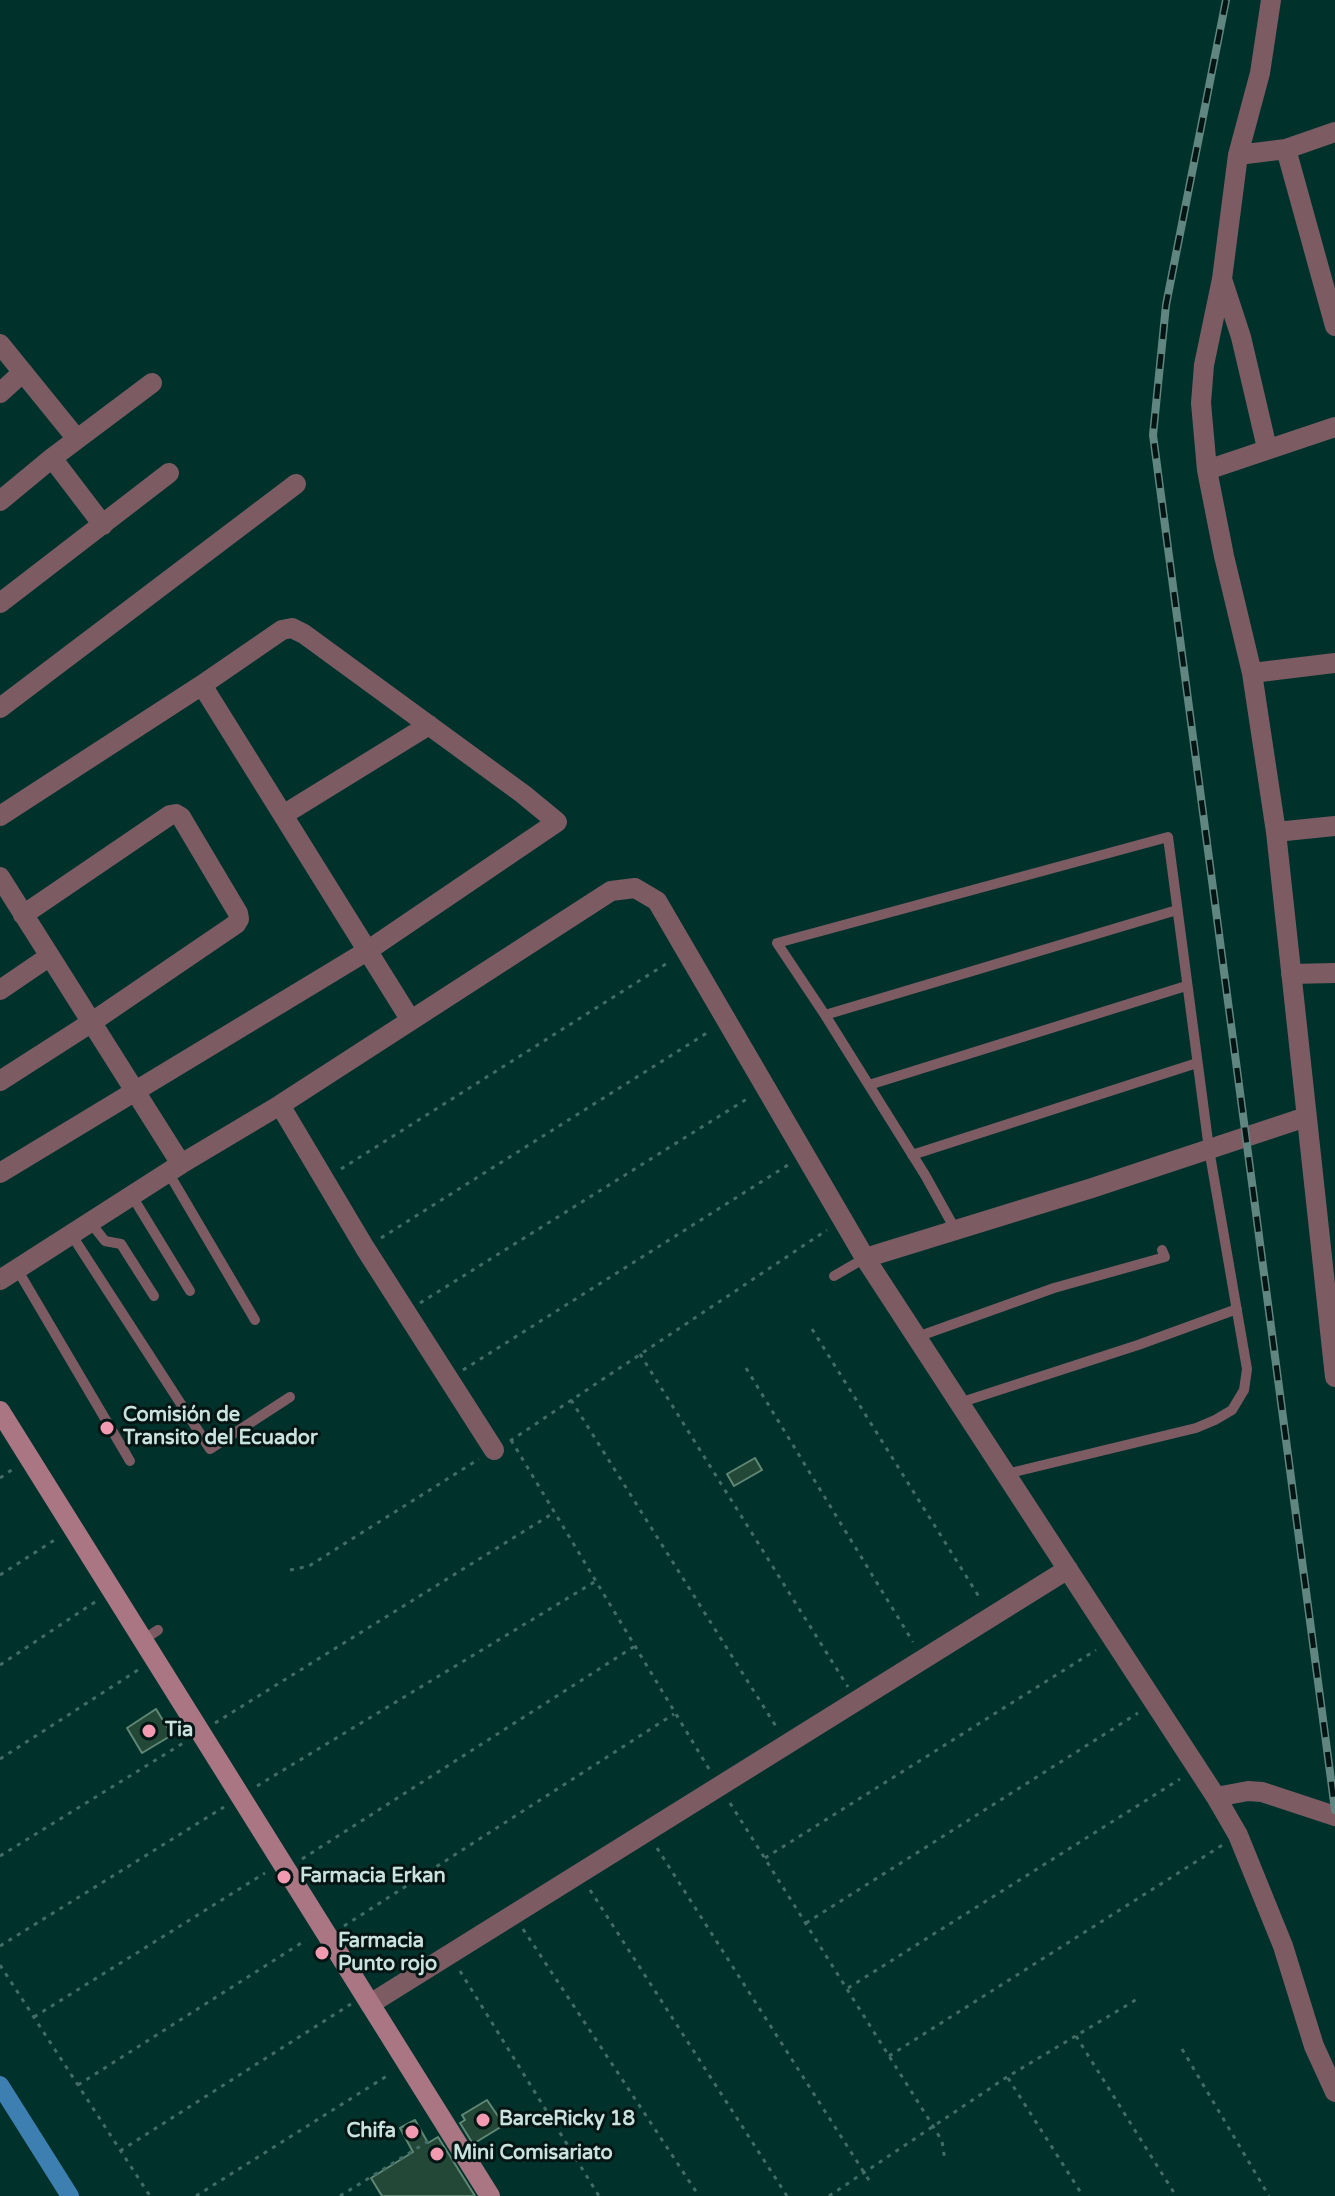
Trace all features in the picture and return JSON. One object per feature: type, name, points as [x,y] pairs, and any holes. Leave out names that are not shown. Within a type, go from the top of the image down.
[{"type":"street","points":[[1271,0],[1260,73],[1238,155],[1222,279],[1204,365],[1201,403],[1207,470],[1252,673],[1276,832],[1335,1377]]},
{"type":"street","points":[[1238,155],[1286,149],[1335,132]]},
{"type":"street","points":[[1286,149],[1335,326]]},
{"type":"street","points":[[1222,279],[1241,337],[1267,448]]},
{"type":"street","points":[[0,344],[77,439]]},
{"type":"street","points":[[0,393],[23,372]]},
{"type":"street","points":[[0,501],[152,383]]},
{"type":"street","points":[[1207,470],[1335,427]]},
{"type":"street","points":[[52,458],[103,525]]},
{"type":"street","points":[[0,603],[169,473]]},
{"type":"street","points":[[0,708],[296,484]]},
{"type":"street","points":[[0,816],[282,630],[292,628],[429,725],[557,822],[367,951],[0,1173]]},
{"type":"street","points":[[1252,673],[1335,663]]},
{"type":"street","points":[[202,685],[410,1019]]},
{"type":"street","points":[[283,815],[429,725]]},
{"type":"street","points":[[0,1081],[92,1022],[239,919],[181,817],[170,815],[23,915]]},
{"type":"street","points":[[1276,832],[1335,826]]},
{"type":"street","points":[[3,888],[50,956],[134,1090],[175,1168]]},
{"type":"street","points":[[8,1274],[280,1105],[611,891],[635,888],[657,901],[865,1258],[1238,1835],[1314,2046],[1335,2092]]},
{"type":"street","points":[[0,990],[50,956]]},
{"type":"street","points":[[1291,974],[1335,973]]},
{"type":"street","points":[[280,1105],[365,1248],[449,1378],[502,1445]]},
{"type":"street","points":[[865,1258],[1092,1188],[1306,1117]]},
{"type":"street","points":[[0,1411],[112,1591],[150,1635],[154,1659],[490,2196]]},
{"type":"street","points":[[367,2000],[514,1915],[1068,1569]]},
{"type":"street","points":[[1216,1797],[1248,1791],[1262,1792],[1335,1816]]},
{"type":"lane","points":[[955,1229],[869,1085],[777,943],[1168,837],[1209,1149],[1247,1369],[1244,1390],[1232,1410],[1196,1428],[1006,1474]]},
{"type":"lane","points":[[825,1015],[1177,910]]},
{"type":"lane","points":[[869,1085],[1186,986]]},
{"type":"lane","points":[[912,1155],[1197,1063]]},
{"type":"lane","points":[[175,1168],[255,1320]]},
{"type":"lane","points":[[132,1196],[190,1291]]},
{"type":"lane","points":[[90,1222],[105,1241],[121,1244],[154,1296]]},
{"type":"lane","points":[[71,1234],[210,1449],[290,1397]]},
{"type":"lane","points":[[917,1337],[1054,1288],[1165,1257],[1162,1250]]},
{"type":"lane","points":[[834,1276],[865,1258]]},
{"type":"lane","points":[[8,1274],[130,1461]]},
{"type":"lane","points":[[959,1403],[1237,1309]]},
{"type":"path","points":[[324,1180],[686,951]]},
{"type":"path","points":[[365,1248],[727,1021]]},
{"type":"path","points":[[407,1311],[765,1087]]},
{"type":"path","points":[[449,1378],[805,1154]]},
{"type":"path","points":[[290,1570],[309,1566],[502,1445],[843,1219]]},
{"type":"path","points":[[812,1329],[991,1617]]},
{"type":"path","points":[[640,1354],[857,1701]]},
{"type":"path","points":[[746,1368],[924,1659]]},
{"type":"path","points":[[571,1400],[787,1745]]},
{"type":"path","points":[[502,1445],[555,1512],[720,1787],[933,2126],[942,2141],[945,2161]]},
{"type":"path","points":[[0,1856],[555,1512]]},
{"type":"path","points":[[0,1575],[73,1528]]},
{"type":"path","points":[[0,1946],[596,1581]]},
{"type":"path","points":[[0,1665],[112,1591]]},
{"type":"path","points":[[765,1858],[1113,1639]]},
{"type":"path","points":[[34,2017],[635,1646]]},
{"type":"path","points":[[0,1759],[154,1659]]},
{"type":"path","points":[[806,1923],[1154,1702]]},
{"type":"path","points":[[78,2085],[676,1713]]},
{"type":"path","points":[[847,1989],[1197,1768]]},
{"type":"path","points":[[647,1832],[872,2185]]},
{"type":"path","points":[[889,2056],[1238,1835]]},
{"type":"path","points":[[580,1874],[787,2196]]},
{"type":"path","points":[[514,1915],[699,2196]]},
{"type":"path","points":[[450,1954],[599,2196]]},
{"type":"path","points":[[0,1965],[150,2196]]},
{"type":"path","points":[[829,2196],[1007,2077],[1139,1998]]},
{"type":"path","points":[[120,2151],[367,2000]]},
{"type":"path","points":[[1076,2036],[1176,2196]]},
{"type":"path","points":[[1182,2049],[1269,2196]]},
{"type":"path","points":[[196,2196],[407,2063]]},
{"type":"path","points":[[1007,2077],[1083,2196]]},
{"type":"path","points":[[340,2196],[449,2128]]},
{"type":"building","points":[[755,1458],[762,1470],[734,1486],[727,1474]]},
{"type":"building","name":"Tia","points":[[156,1709],[172,1735],[142,1753],[127,1728]]},
{"type":"building","name":"BarceRicky 18","points":[[487,2100],[504,2125],[473,2144],[460,2123],[465,2120],[462,2115]]},
{"type":"building","name":"Mini Comisariato","points":[[415,2120],[428,2143],[438,2137],[475,2196],[382,2196],[371,2178],[413,2152],[400,2128]]},
{"type":"waterway","points":[[0,2085],[70,2196]]},
{"type":"railway","points":[[1226,0],[1166,305],[1153,435],[1335,1810]]},
{"type":"place","name":"Comisión de Transito del Ecuador","points":[[107,1428]]},
{"type":"place","name":"Tia","points":[[149,1731]]},
{"type":"place","name":"Farmacia Erkan","points":[[284,1877]]},
{"type":"place","name":"Farmacia Punto rojo","points":[[322,1953]]},
{"type":"place","name":"BarceRicky 18","points":[[483,2120]]},
{"type":"place","name":"Chifa","points":[[412,2132]]},
{"type":"place","name":"Mini Comisariato","points":[[437,2154]]}]
